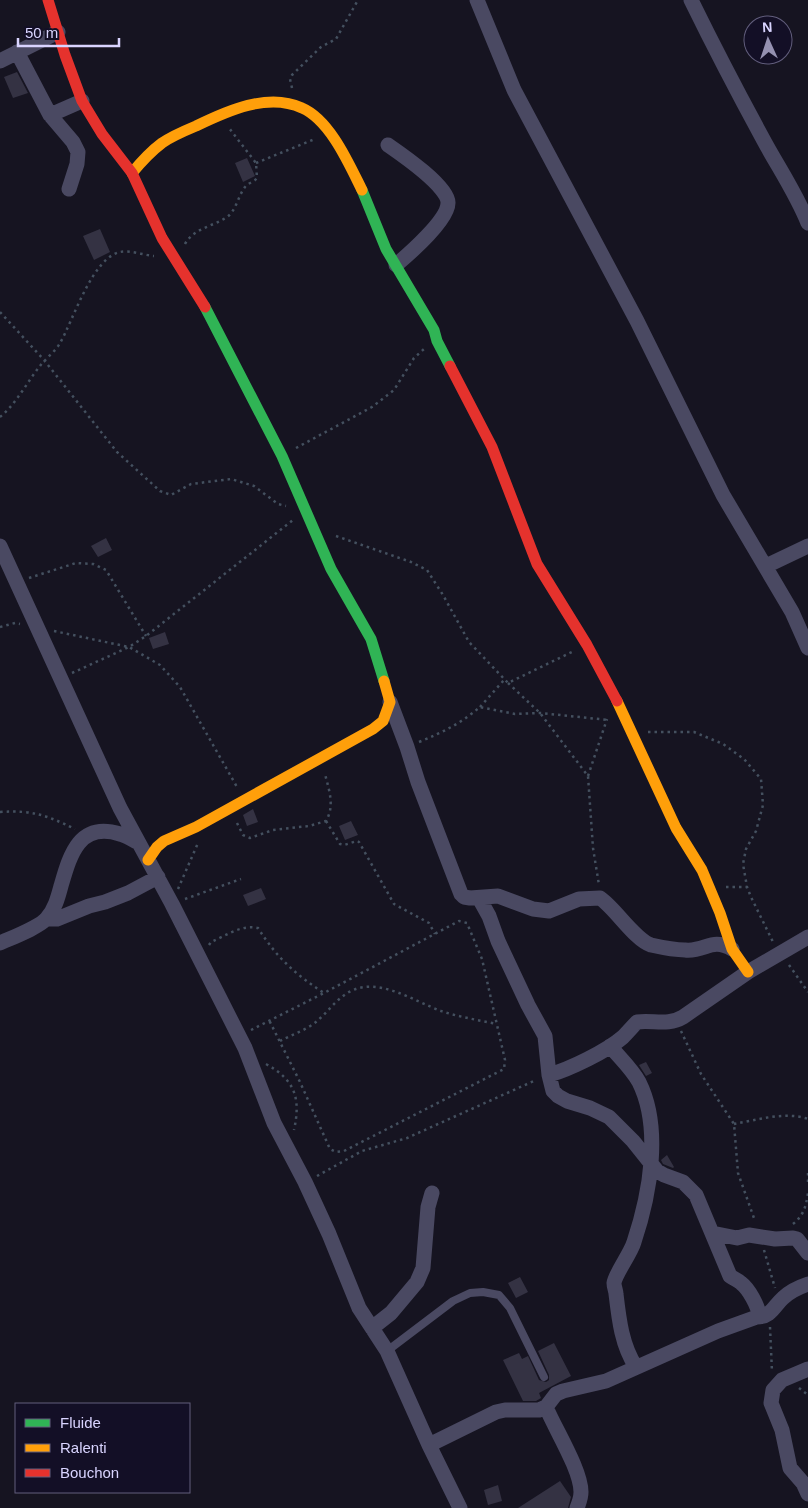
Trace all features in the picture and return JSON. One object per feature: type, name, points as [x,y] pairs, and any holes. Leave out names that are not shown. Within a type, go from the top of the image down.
[{"type":"street","points":[[477,0],[514,90],[637,320],[723,495],[792,612],[808,648]]},
{"type":"street","points":[[691,0],[730,79],[774,160],[790,184],[808,223]]},
{"type":"street","points":[[52,2],[58,32],[82,100],[102,134],[132,173],[159,232],[208,312],[282,456],[331,569],[371,639],[390,702],[401,728],[418,782],[461,894],[464,897],[479,898],[498,896],[533,908],[549,911],[579,899],[600,898],[646,943],[651,945],[685,950],[700,949],[714,943],[732,949]]},
{"type":"street","points":[[0,61],[58,32]]},
{"type":"street","points":[[18,52],[50,115],[73,142],[78,152],[77,164],[68,189]]},
{"type":"street","points":[[50,115],[82,100]]},
{"type":"street","points":[[132,173],[158,146],[186,130],[250,105],[269,102],[295,104],[317,117],[353,173],[373,216],[380,237],[434,330],[437,341],[492,447],[537,564],[587,645],[616,700],[676,828],[702,870],[720,913],[732,949],[748,972]]},
{"type":"street","points":[[388,144],[441,188],[447,197],[448,204],[445,214],[432,230],[415,249],[396,265]]},
{"type":"street","points":[[0,546],[120,808],[137,842],[158,877],[242,1042],[274,1123],[305,1182],[329,1234],[359,1308],[387,1351],[429,1445],[460,1508]]},
{"type":"street","points":[[766,566],[808,546]]},
{"type":"street","points":[[0,582],[16,582]]},
{"type":"street","points":[[148,860],[164,841],[229,809],[373,729],[383,721],[390,702]]},
{"type":"street","points":[[380,724],[401,728]]},
{"type":"street","points":[[46,919],[57,900],[69,860],[78,843],[86,835],[97,831],[108,831],[122,834],[137,842]]},
{"type":"street","points":[[0,944],[46,919],[57,919],[89,906],[105,902],[128,893],[158,877]]},
{"type":"street","points":[[479,898],[489,916],[498,941],[528,1005],[545,1036],[549,1075],[553,1091],[567,1102],[590,1108],[609,1118],[633,1141],[657,1171],[683,1182],[690,1188],[696,1195],[730,1276],[741,1282],[745,1287],[758,1310],[758,1317]]},
{"type":"street","points":[[549,1075],[562,1071],[610,1046],[624,1036],[637,1022],[665,1023],[676,1021],[748,972],[808,937]]},
{"type":"street","points":[[610,1046],[638,1079],[648,1103],[652,1126],[651,1163],[639,1228],[632,1248],[614,1282],[619,1321],[626,1347],[636,1367]]},
{"type":"street","points":[[372,1328],[392,1314],[417,1282],[423,1268],[428,1207],[432,1193]]},
{"type":"street","points":[[712,1234],[737,1238],[749,1235],[775,1239],[790,1237],[797,1239],[808,1253]]},
{"type":"street","points":[[719,1250],[728,1247],[737,1238]]},
{"type":"street","points":[[429,1445],[496,1412],[505,1410],[539,1410],[546,1407],[556,1394],[563,1390],[606,1381],[718,1331],[770,1313],[784,1297],[808,1284]]},
{"type":"street","points":[[808,1369],[782,1380],[773,1390],[771,1403],[782,1430],[790,1468],[803,1484],[808,1494]]},
{"type":"street","points":[[546,1407],[572,1460],[579,1481],[581,1493],[577,1508]]},
{"type":"lane","points":[[387,1351],[453,1300],[470,1293],[484,1292],[499,1295],[510,1308],[544,1377]]},
{"type":"path","points":[[295,104],[295,94],[290,79],[292,74],[321,47],[336,39],[358,0]]},
{"type":"path","points":[[0,417],[9,409],[44,360],[60,344],[72,316],[96,271],[106,259],[119,252],[175,257],[181,253],[190,236],[198,230],[215,224],[229,216],[243,190],[257,178],[256,163],[218,116]]},
{"type":"path","points":[[256,163],[329,134]]},
{"type":"path","points":[[0,312],[44,360],[117,452],[160,491],[171,495],[192,484],[231,479],[254,486],[278,504],[305,510]]},
{"type":"path","points":[[282,456],[372,407],[394,390],[414,358],[426,347],[437,341]]},
{"type":"path","points":[[60,678],[129,647],[146,636],[305,510]]},
{"type":"path","points":[[312,527],[411,562],[427,570],[469,642],[504,680],[540,713],[588,776]]},
{"type":"path","points":[[16,582],[76,563],[93,564],[106,570],[146,636]]},
{"type":"path","points":[[0,627],[16,623],[129,647],[160,665],[180,687],[244,799]]},
{"type":"path","points":[[508,683],[587,645]]},
{"type":"path","points":[[407,746],[464,721],[480,707],[504,680]]},
{"type":"path","points":[[480,707],[515,714],[540,713],[607,719],[630,731],[694,732],[724,744],[744,759],[760,779],[763,806],[756,831],[746,849],[743,864],[747,887],[750,897],[780,953],[808,992]]},
{"type":"path","points":[[600,898],[593,848],[588,776],[607,719]]},
{"type":"path","points":[[229,809],[243,835],[250,838],[273,830],[309,826],[326,821],[332,806],[322,758]]},
{"type":"path","points":[[0,812],[22,811],[48,816],[86,835]]},
{"type":"path","points":[[172,904],[208,820]]},
{"type":"path","points":[[326,821],[340,844],[360,842],[394,904],[429,924],[435,934]]},
{"type":"path","points":[[172,904],[241,879]]},
{"type":"path","points":[[269,1020],[330,1149],[336,1152],[344,1151],[504,1069],[505,1060],[482,959],[466,923],[459,921],[269,1020],[242,1042],[287,1079],[294,1089],[296,1119],[287,1148]]},
{"type":"path","points":[[199,959],[211,942],[251,926],[258,928],[272,950],[299,976],[324,993]]},
{"type":"path","points":[[280,1041],[316,1022],[348,992],[360,987],[375,987],[390,991],[442,1011],[497,1024]]},
{"type":"path","points":[[676,1021],[701,1074],[734,1124],[738,1173],[759,1236]]},
{"type":"path","points":[[305,1182],[362,1151],[407,1138],[549,1075]]},
{"type":"path","points":[[734,1124],[782,1116],[798,1116],[808,1119]]},
{"type":"path","points":[[808,1173],[808,1186]]},
{"type":"path","points":[[790,1237],[791,1228],[806,1208],[808,1192]]},
{"type":"building","points":[[17,72],[28,93],[13,98],[4,77]]},
{"type":"building","points":[[247,158],[255,176],[243,182],[235,163]]},
{"type":"building","points":[[100,229],[110,252],[94,260],[83,236]]},
{"type":"building","points":[[106,538],[112,550],[98,557],[91,546]]},
{"type":"building","points":[[165,632],[169,644],[153,649],[149,638]]},
{"type":"building","points":[[253,809],[258,822],[247,826],[243,815]]},
{"type":"building","points":[[351,821],[358,835],[345,840],[339,826]]},
{"type":"building","points":[[261,888],[266,899],[248,906],[243,895]]},
{"type":"building","points":[[646,1062],[652,1073],[646,1076],[639,1065]]},
{"type":"building","points":[[667,1155],[673,1168],[663,1164],[661,1160]]},
{"type":"building","points":[[520,1277],[528,1292],[516,1298],[508,1283]]},
{"type":"building","points":[[554,1343],[571,1376],[539,1393],[541,1398],[536,1401],[523,1401],[503,1360],[519,1353],[522,1359],[528,1356],[539,1380],[546,1382],[549,1380],[549,1375],[538,1351]]},
{"type":"building","points":[[560,1481],[571,1497],[568,1508],[518,1508]]},
{"type":"building","points":[[498,1485],[502,1501],[488,1505],[484,1490]]},
{"type":"traffic: fast","points":[[362,190],[386,249],[434,330],[437,341],[450,366]]},
{"type":"traffic: fast","points":[[205,307],[282,456],[331,569],[371,639],[384,681]]},
{"type":"traffic: slow","points":[[132,173],[158,146],[178,134],[234,109],[248,105],[275,102],[302,108],[321,122],[338,144],[362,190]]},
{"type":"traffic: slow","points":[[148,860],[164,841],[196,827],[373,729],[383,721],[390,702],[384,681]]},
{"type":"traffic: slow","points":[[617,701],[676,828],[702,870],[720,913],[732,949],[748,972]]},
{"type":"traffic: jam","points":[[48,0],[82,101],[102,134],[132,173],[162,238],[205,307]]},
{"type":"traffic: jam","points":[[450,366],[492,447],[537,564],[587,645],[617,701]]}]
